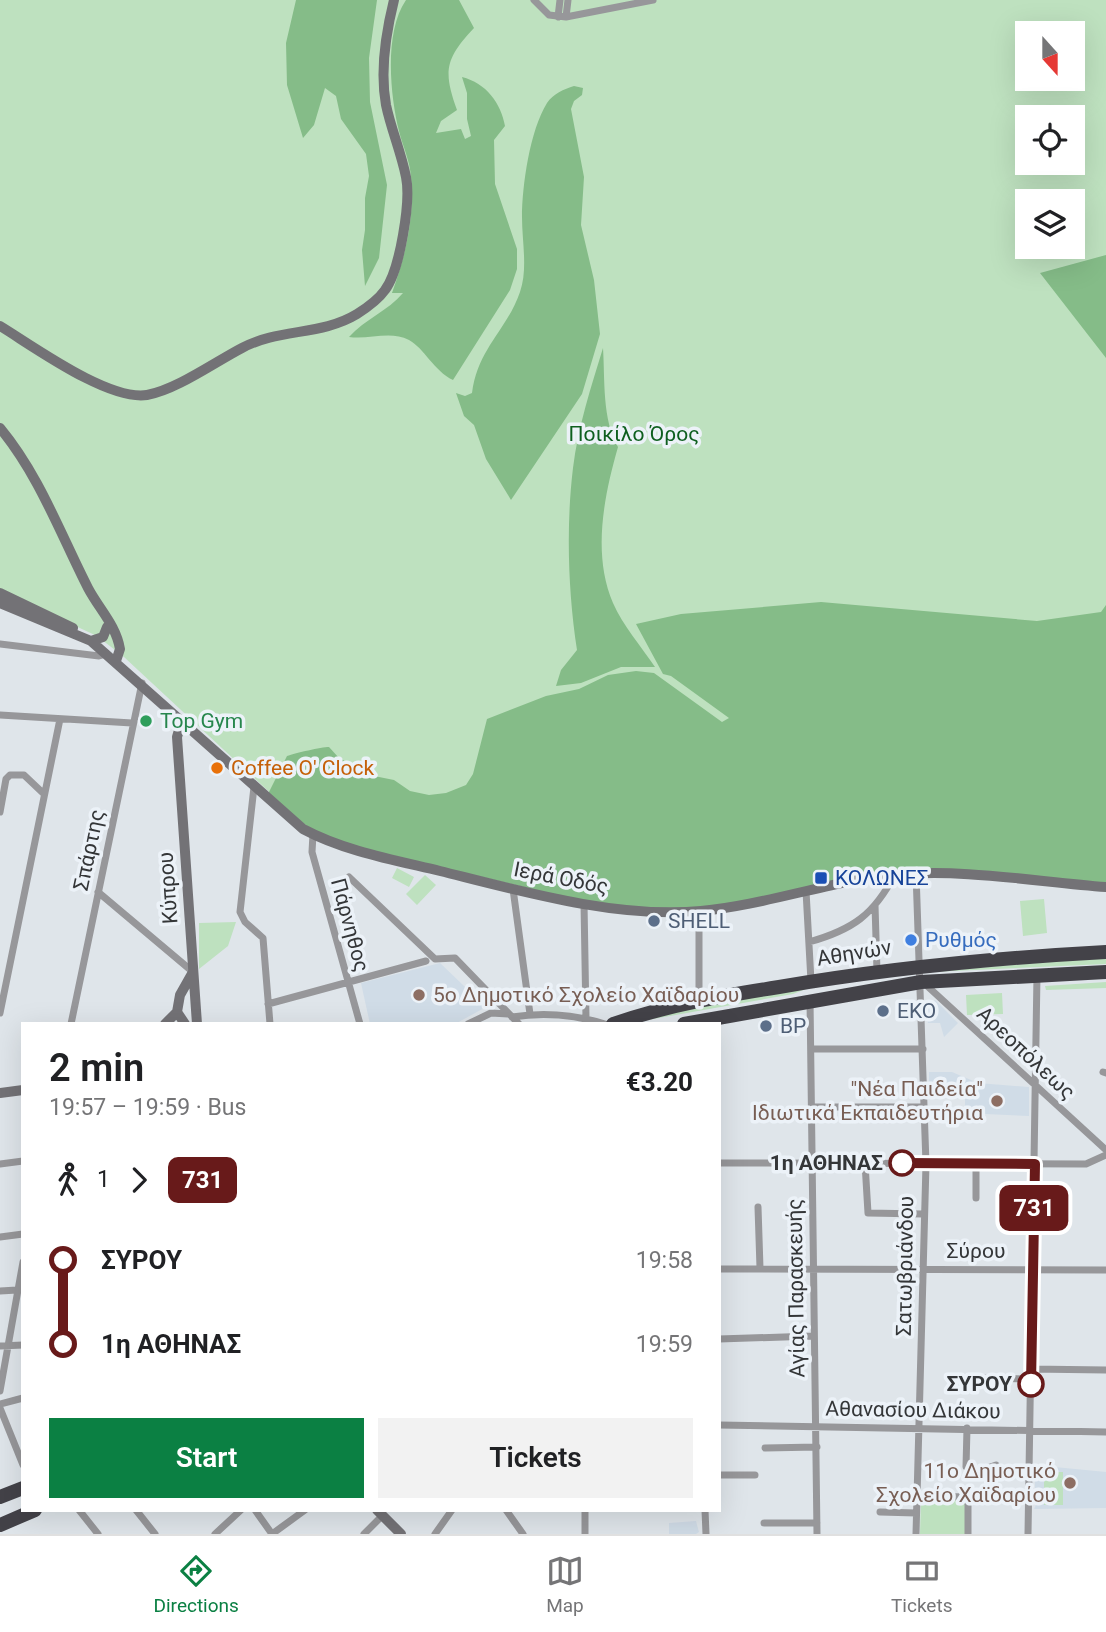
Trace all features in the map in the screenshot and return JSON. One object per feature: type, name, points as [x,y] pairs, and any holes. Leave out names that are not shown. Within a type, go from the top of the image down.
[{"type":"highway","name":"Αθηνών","points":[[619,1022],[654,1010],[699,1001],[920,965],[1106,952]]},
{"type":"highway","name":"Αθηνών","points":[[700,1022],[921,982],[1106,972]]},
{"type":"highway","points":[[0,1497],[21,1489]]},
{"type":"highway","points":[[0,1525],[30,1512]]},
{"type":"street","points":[[0,326],[89,378],[117,391],[138,396],[156,392],[254,341],[333,326],[376,300],[393,273],[407,203],[406,177],[386,105],[384,79],[394,0]]},
{"type":"street","points":[[534,0],[549,15],[562,17],[653,0]]},
{"type":"street","points":[[560,0],[562,17]]},
{"type":"street","points":[[562,17],[568,0]]},
{"type":"street","points":[[0,428],[25,461],[96,603],[112,642],[111,657]]},
{"type":"street","name":"Ιερά Οδός","points":[[0,593],[67,624],[88,639],[142,683],[293,822],[313,834],[389,858],[513,889],[584,903],[699,911],[895,874],[916,873],[1106,887]]},
{"type":"street","name":"Ιερά Οδός","points":[[0,603],[88,639]]},
{"type":"street","points":[[0,644],[111,657],[121,651],[117,634],[96,603]]},
{"type":"street","points":[[88,639],[103,637],[107,627]]},
{"type":"street","name":"Σπάρτης","points":[[71,1022],[142,683]]},
{"type":"street","points":[[0,715],[132,723]]},
{"type":"street","points":[[0,1013],[60,719]]},
{"type":"street","name":"Κύπρου","points":[[181,720],[177,728],[197,1022]]},
{"type":"street","points":[[179,750],[183,738],[192,730]]},
{"type":"street","points":[[0,812],[6,779],[15,773],[24,775],[44,794]]},
{"type":"street","points":[[254,787],[240,912],[244,922],[257,930],[263,938],[270,1022]]},
{"type":"street","name":"Πάρνηθος","points":[[313,834],[312,852],[359,1022]]},
{"type":"street","name":"Σατωβριάνδου","points":[[916,873],[926,1164],[916,1534]]},
{"type":"street","points":[[809,942],[847,929],[875,905],[895,874]]},
{"type":"street","points":[[349,877],[435,959],[455,958],[517,1022]]},
{"type":"street","points":[[513,889],[530,1014]]},
{"type":"street","points":[[806,891],[811,981]]},
{"type":"street","points":[[98,892],[193,972],[180,995],[177,1012],[167,1022]]},
{"type":"street","points":[[584,903],[586,1018]]},
{"type":"street","points":[[875,905],[877,972]]},
{"type":"street","points":[[699,911],[699,1001]]},
{"type":"street","points":[[268,1004],[426,961]]},
{"type":"street","points":[[1028,1534],[1037,975]]},
{"type":"street","name":"Αρεοπόλεως","points":[[921,982],[940,995],[1106,1153]]},
{"type":"street","name":"Αγίας Παρασκευής","points":[[810,1000],[817,1534]]},
{"type":"street","points":[[177,1012],[184,1022]]},
{"type":"street","points":[[472,1022],[491,1013],[586,1018],[599,1022]]},
{"type":"street","points":[[811,1049],[923,1049]]},
{"type":"street","points":[[0,1093],[21,1090]]},
{"type":"street","points":[[812,1107],[923,1107]]},
{"type":"street","points":[[721,1163],[1086,1164],[1106,1153]]},
{"type":"street","points":[[0,1164],[21,1161]]},
{"type":"street","points":[[865,1163],[868,1213],[923,1214]]},
{"type":"street","points":[[976,1163],[976,1198]]},
{"type":"street","points":[[758,1207],[760,1268]]},
{"type":"street","points":[[0,1237],[21,1234]]},
{"type":"street","name":"Σύρου","points":[[721,1269],[1106,1270]]},
{"type":"street","points":[[0,1391],[4,1347],[21,1272]]},
{"type":"street","points":[[0,1291],[17,1290]]},
{"type":"street","points":[[721,1339],[813,1336]]},
{"type":"street","points":[[1031,1369],[1106,1370]]},
{"type":"street","points":[[978,1378],[1031,1380]]},
{"type":"street","points":[[21,1399],[0,1406],[21,1460]]},
{"type":"street","name":"Αθανασίου Διάκου","points":[[721,1425],[967,1427],[1106,1432]]},
{"type":"street","points":[[967,1427],[966,1467],[976,1472],[996,1465]]},
{"type":"street","points":[[765,1448],[817,1447]]},
{"type":"street","points":[[721,1475],[755,1475]]},
{"type":"street","points":[[917,1496],[968,1497],[968,1534]]},
{"type":"street","points":[[81,1512],[98,1534]]},
{"type":"street","points":[[138,1512],[155,1534]]},
{"type":"street","points":[[215,1534],[239,1512]]},
{"type":"street","points":[[256,1512],[272,1534],[302,1512]]},
{"type":"street","points":[[435,1534],[451,1512]]},
{"type":"street","points":[[507,1512],[523,1534]]},
{"type":"street","points":[[585,1512],[585,1534]]},
{"type":"street","points":[[705,1512],[706,1534]]},
{"type":"street","points":[[880,1512],[916,1513]]},
{"type":"street","points":[[364,1534],[379,1513],[401,1534]]},
{"type":"street","points":[[764,1523],[817,1523]]},
{"type":"shaded area","name":"5ο Δημοτικό Σχολείο Χαϊδαρίου","points":[[440,963],[486,1007],[459,1022],[370,1022],[361,983]]},
{"type":"shaded area","points":[[935,1000],[958,1023],[944,1037],[940,1023],[928,1023],[925,1010]]},
{"type":"shaded area","name":"\"Νέα Παιδεία\" Ιδιωτικά Εκπαιδευτήρια","points":[[929,1072],[952,1072],[978,1083],[1029,1087],[1029,1116],[985,1114],[985,1109],[965,1109],[965,1093],[929,1092]]},
{"type":"shaded area","name":"11ο Δημοτικό Σχολείο Χαϊδαρίου","points":[[1034,1465],[1106,1472],[1106,1508],[1034,1509]]},
{"type":"shaded area","points":[[696,1521],[699,1532],[696,1534],[669,1534],[669,1523]]},
{"type":"green space","name":"Ποικίλο Όρος","points":[[0,0],[1106,0],[1106,883],[309,829],[124,657],[97,636],[0,591]]},
{"type":"green space","points":[[296,0],[377,0],[369,58],[370,102],[387,185],[379,258],[365,286],[362,250],[369,176],[366,154],[341,119],[336,96],[325,88],[314,125],[303,138],[287,85],[286,43]]},
{"type":"green space","points":[[406,0],[459,0],[474,28],[457,48],[449,66],[450,85],[457,110],[441,121],[436,133],[461,129],[465,139],[471,136],[467,119],[467,93],[462,77],[478,84],[491,95],[500,109],[505,126],[494,140],[495,184],[517,249],[517,269],[510,290],[453,380],[440,371],[420,348],[402,337],[349,337],[403,293],[392,293],[408,236],[412,192],[409,165],[396,116],[391,64],[394,29]]},
{"type":"green space","points":[[574,86],[583,88],[582,95],[574,101],[571,109],[584,177],[581,225],[594,280],[600,334],[582,394],[511,500],[486,459],[474,425],[464,416],[456,393],[465,396],[472,393],[475,377],[486,351],[520,292],[524,265],[522,204],[532,143],[547,103],[559,92]]},
{"type":"green space","points":[[1106,255],[1106,358],[1040,273]]},
{"type":"green space","points":[[603,348],[607,412],[618,447],[608,485],[602,525],[603,565],[617,611],[655,667],[621,667],[581,683],[556,686],[561,670],[577,650],[569,559],[569,513],[575,453]]},
{"type":"green space","points":[[821,602],[1037,621],[1101,612],[1106,605],[1106,887],[916,873],[699,911],[607,907],[328,840],[266,798],[287,756],[329,747],[339,758],[374,776],[394,780],[410,791],[429,795],[446,793],[466,785],[473,774],[487,719],[546,696],[579,689],[608,675],[636,671],[654,673],[722,722],[729,718],[671,676],[663,674],[636,624],[681,614]]},
{"type":"green space","points":[[397,868],[414,877],[409,887],[392,878]]},
{"type":"green space","points":[[425,875],[436,885],[417,905],[406,894]]},
{"type":"green space","points":[[1044,899],[1047,933],[1023,936],[1020,901]]},
{"type":"green space","points":[[236,922],[228,946],[199,969],[199,923]]},
{"type":"green space","points":[[1106,957],[1106,964],[931,972]]},
{"type":"green space","points":[[1106,982],[1106,988],[1046,990],[1045,986]]},
{"type":"green space","points":[[811,987],[793,994],[631,1022],[655,1014]]},
{"type":"green space","points":[[1002,993],[1003,1014],[967,1015],[966,995]]},
{"type":"green space","points":[[1044,1472],[1063,1472],[1063,1505],[1044,1505]]},
{"type":"green space","points":[[921,1499],[966,1499],[966,1534],[920,1534]]},
{"type":"bus line","name":"731","points":[[902,1163],[1035,1164],[1031,1384]]},
{"type":"place","name":"Top Gym","points":[[146,721]]},
{"type":"place","name":"Coffee O' Clock","points":[[217,768]]},
{"type":"place","name":"ΚΟΛΩΝΕΣ","points":[[821,878]]},
{"type":"place","name":"SHELL","points":[[654,921]]},
{"type":"place","name":"Ρυθμός","points":[[911,940]]},
{"type":"place","name":"5ο Δημοτικό Σχολείο Χαϊδαρίου","points":[[419,995]]},
{"type":"place","name":"EKO","points":[[883,1011]]},
{"type":"place","name":"BP","points":[[766,1026]]},
{"type":"place","name":"\"Νέα Παιδεία\" Ιδιωτικά Εκπαιδευτήρια","points":[[997,1101]]},
{"type":"place","name":"1η ΑΘΗΝΑΣ","points":[[902,1163]]},
{"type":"place","name":"ΣΥΡΟΥ","points":[[1031,1384]]},
{"type":"place","name":"11ο Δημοτικό Σχολείο Χαϊδαρίου","points":[[1070,1483]]}]
